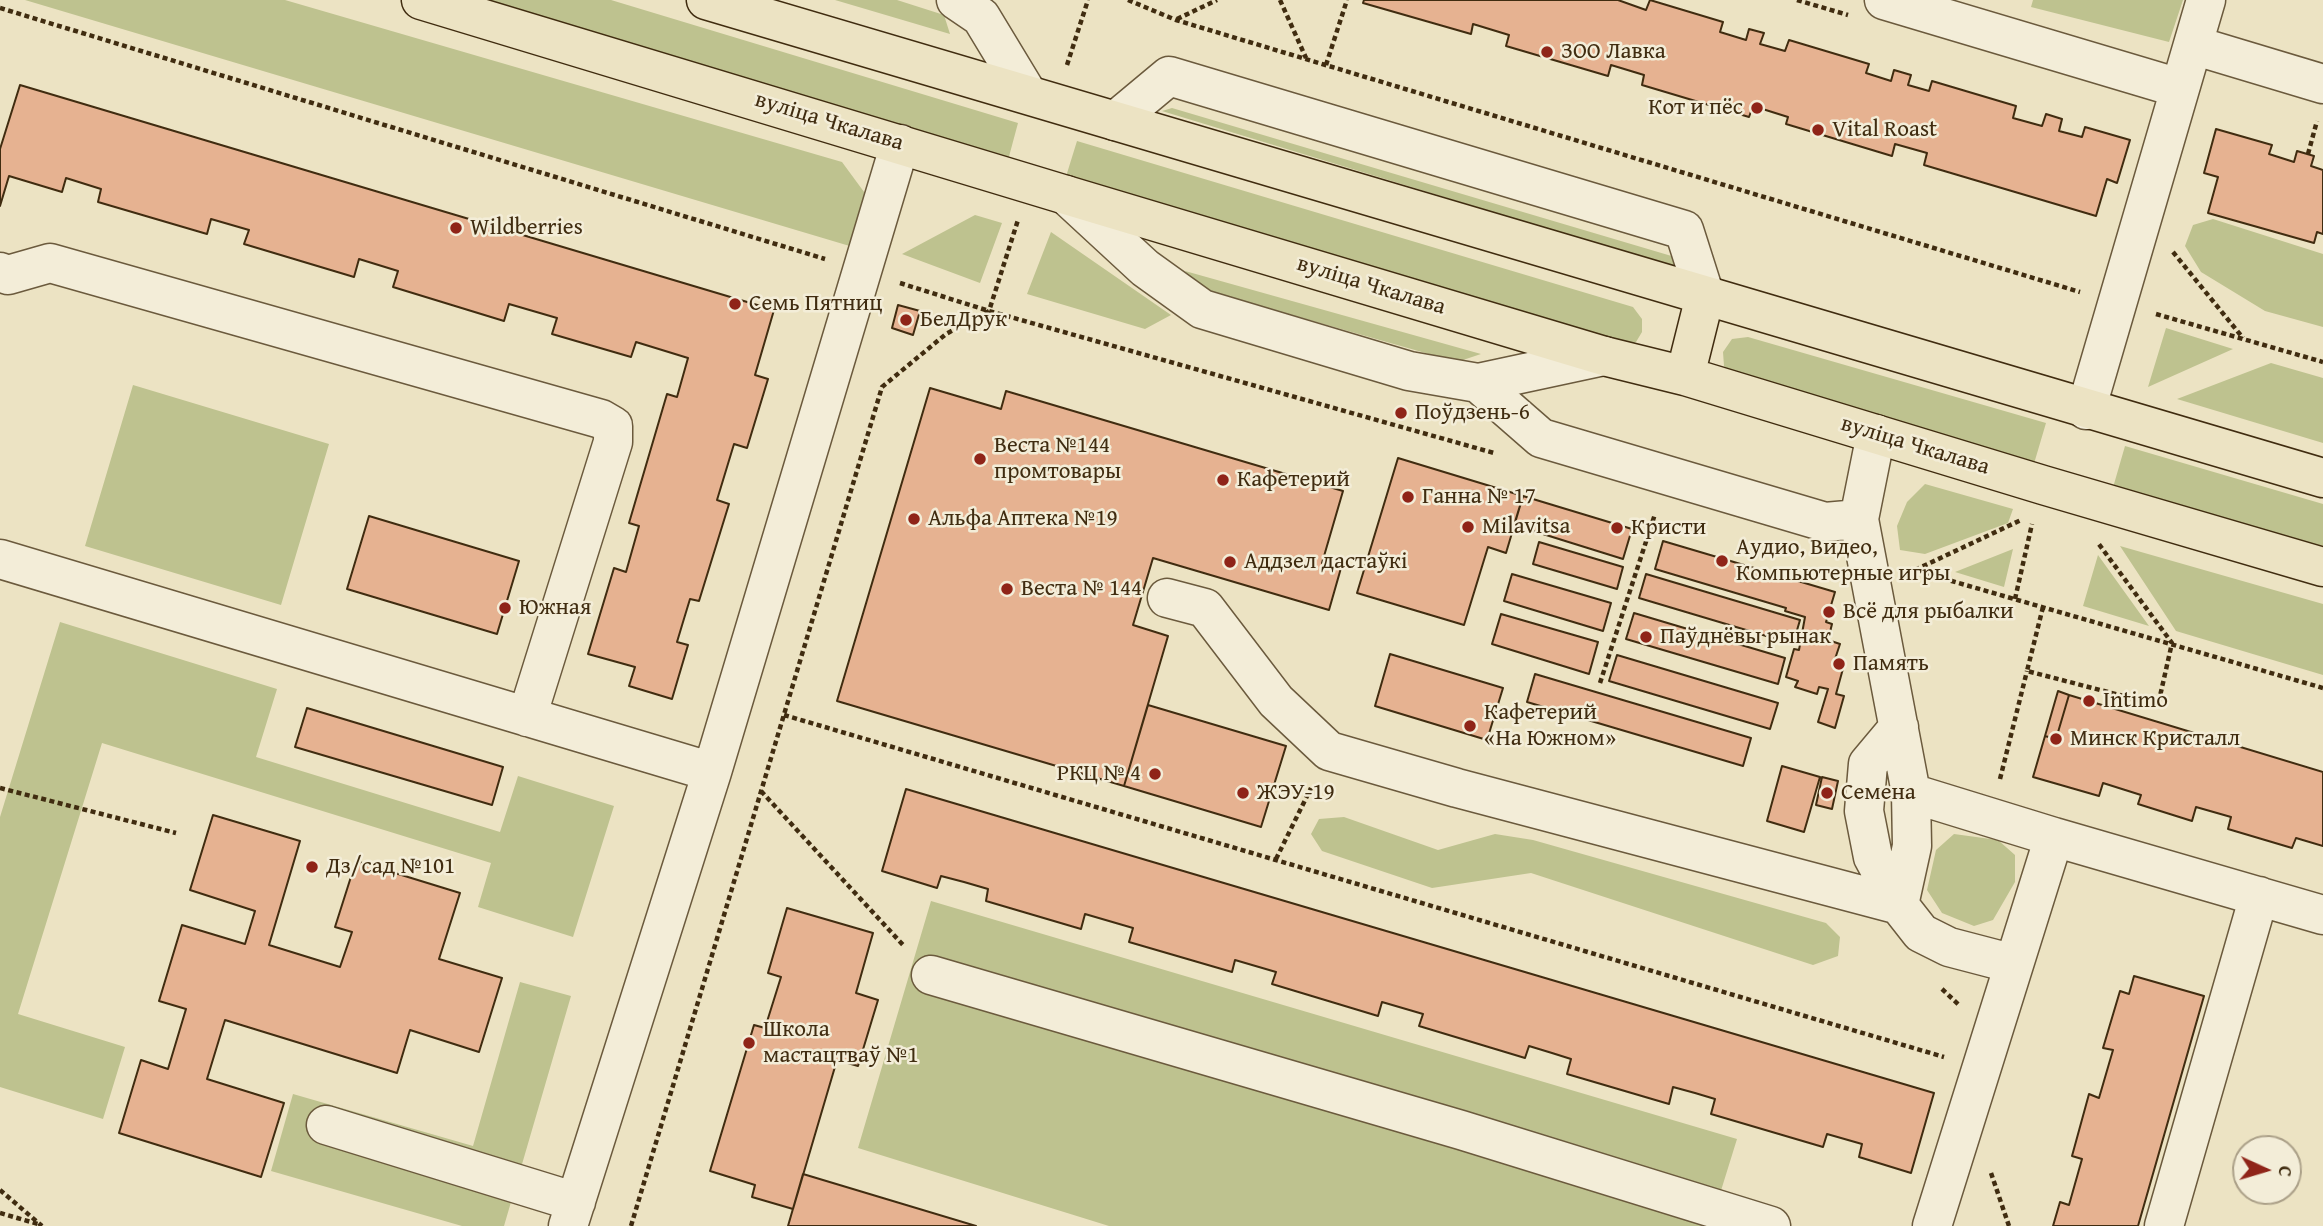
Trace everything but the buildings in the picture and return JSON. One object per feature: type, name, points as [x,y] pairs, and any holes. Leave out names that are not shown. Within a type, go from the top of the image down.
[{"type":"main road","name":"вуліца Чкалава","points":[[421,0],[1604,356],[1685,376],[1876,435],[2319,564]]},
{"type":"main road","points":[[706,0],[2323,478]]},
{"type":"main road","points":[[1685,376],[1705,296]]},
{"type":"lane","points":[[956,0],[981,17],[1027,93]]},
{"type":"lane","points":[[1884,0],[2179,88]]},
{"type":"lane","points":[[2086,410],[2206,0]]},
{"type":"lane","points":[[2193,45],[2321,99]]},
{"type":"lane","points":[[1115,121],[1169,76],[1684,230],[1705,296]]},
{"type":"lane","points":[[326,1125],[572,1214],[712,772],[900,144]]},
{"type":"lane","points":[[1066,195],[1145,268],[1202,309],[1409,371],[1479,383],[1604,356]]},
{"type":"lane","points":[[3,283],[50,263],[601,419],[613,426],[614,443],[527,718]]},
{"type":"lane","points":[[1479,383],[1541,438],[1825,522],[1859,519]]},
{"type":"lane","points":[[1876,435],[1859,519],[1911,793],[1912,846],[1899,905]]},
{"type":"lane","points":[[0,559],[712,772]]},
{"type":"lane","points":[[1167,598],[1205,608],[1276,701],[1329,751],[1457,788],[1899,905]]},
{"type":"lane","points":[[1899,727],[1868,764],[1864,811],[1873,857],[1899,905],[1921,933],[1949,947],[2014,964]]},
{"type":"lane","points":[[1911,793],[2323,915]]},
{"type":"lane","points":[[1933,1226],[2054,837]]},
{"type":"lane","points":[[1873,857],[1912,846]]},
{"type":"lane","points":[[2164,1226],[2259,896]]},
{"type":"lane","points":[[931,975],[1461,1130],[1725,1219],[1771,1226]]},
{"type":"path","points":[[1067,65],[1088,0]]},
{"type":"path","points":[[1128,0],[1176,20],[2119,304],[2323,362]]},
{"type":"path","points":[[1176,20],[1217,0]]},
{"type":"path","points":[[1280,0],[1306,59]]},
{"type":"path","points":[[1326,65],[1346,0]]},
{"type":"path","points":[[0,8],[989,311]]},
{"type":"path","points":[[2308,154],[2321,99]]},
{"type":"path","points":[[631,1226],[882,387],[946,334],[989,311],[1020,213]]},
{"type":"path","points":[[2170,249],[2244,339]]},
{"type":"path","points":[[1600,683],[1656,513]]},
{"type":"path","points":[[2015,599],[2035,514]]},
{"type":"path","points":[[1915,571],[2023,520]]},
{"type":"path","points":[[2027,671],[2158,705],[2172,643],[2092,535]]},
{"type":"path","points":[[1990,817],[2043,607]]},
{"type":"path","points":[[784,715],[1982,1068]]},
{"type":"path","points":[[1276,859],[1329,751]]},
{"type":"path","points":[[0,788],[176,833]]},
{"type":"path","points":[[761,791],[931,975]]},
{"type":"path","points":[[0,1190],[41,1226]]},
{"type":"path","points":[[0,1213],[41,1226]]},
{"type":"green space","points":[[25,0],[285,0],[842,162],[867,196],[853,247]]},
{"type":"green space","points":[[451,0],[611,0],[1018,123],[1007,164]]},
{"type":"green space","points":[[835,0],[897,0],[944,15],[950,34]]},
{"type":"green space","points":[[2033,0],[2183,0],[2169,42],[2031,7]]},
{"type":"green space","points":[[1172,108],[1685,260],[1687,271],[1162,111]]},
{"type":"green space","points":[[1077,141],[1633,307],[1642,319],[1642,332],[1636,342],[1622,349],[1064,183]]},
{"type":"green space","points":[[975,215],[1002,223],[980,283],[902,254]]},
{"type":"green space","points":[[2213,219],[2323,254],[2323,327],[2265,311],[2201,272],[2185,246],[2193,225]]},
{"type":"green space","points":[[1051,232],[1171,315],[1145,329],[1027,294]]},
{"type":"green space","points":[[1185,271],[1481,354],[1457,362],[1197,288]]},
{"type":"green space","points":[[2166,328],[2233,349],[2148,387]]},
{"type":"green space","points":[[1748,337],[2046,423],[2033,467],[1736,380],[1724,366],[1723,352],[1732,339]]},
{"type":"green space","points":[[2271,363],[2323,378],[2323,443],[2177,399]]},
{"type":"green space","points":[[133,385],[329,444],[281,605],[85,546]]},
{"type":"green space","points":[[2125,446],[2323,504],[2323,552],[2112,491]]},
{"type":"green space","points":[[1925,484],[2013,509],[2008,523],[1925,554],[1900,550],[1897,526],[1907,502]]},
{"type":"green space","points":[[2120,546],[2323,604],[2323,675],[2176,631]]},
{"type":"green space","points":[[2013,549],[2004,587],[1955,572]]},
{"type":"green space","points":[[2098,555],[2149,626],[2083,606]]},
{"type":"green space","points":[[60,622],[277,689],[256,757],[500,832],[518,776],[614,806],[573,937],[478,907],[491,863],[102,743],[18,1014],[125,1047],[103,1119],[0,1087],[0,817]]},
{"type":"green space","points":[[1344,817],[1438,850],[1495,834],[1533,840],[1826,923],[1840,937],[1838,956],[1813,965],[1531,873],[1432,888],[1322,851],[1311,834],[1319,819]]},
{"type":"green space","points":[[1954,834],[1998,840],[2015,855],[2015,882],[1993,920],[1974,926],[1942,913],[1927,890],[1936,850]]},
{"type":"green space","points":[[931,901],[1737,1139],[1710,1226],[1109,1226],[858,1148]]},
{"type":"green space","points":[[520,982],[571,996],[504,1226],[462,1226],[271,1171],[293,1094],[473,1146]]},
{"type":"place","name":"ЗОО Лавка","points":[[1547,52]]},
{"type":"place","name":"Кот и пёс","points":[[1757,108]]},
{"type":"place","name":"Vital Roast","points":[[1818,130]]},
{"type":"place","name":"Wildberries","points":[[456,228]]},
{"type":"place","name":"Семь Пятниц","points":[[735,304]]},
{"type":"place","name":"БелДрук","points":[[906,320]]},
{"type":"place","name":"Поўдзень-6","points":[[1401,413]]},
{"type":"place","name":"Веста №144 промтовары","points":[[980,459]]},
{"type":"place","name":"Кафетерий","points":[[1223,480]]},
{"type":"place","name":"Ганна № 17","points":[[1408,497]]},
{"type":"place","name":"Альфа Аптека №19","points":[[914,519]]},
{"type":"place","name":"Milavitsa","points":[[1468,527]]},
{"type":"place","name":"Кристи","points":[[1617,528]]},
{"type":"place","name":"Аудио, Видео, Компьютерные игры","points":[[1722,561]]},
{"type":"place","name":"Аддзел дастаўкі","points":[[1230,562]]},
{"type":"place","name":"Веста № 144","points":[[1007,589]]},
{"type":"place","name":"Южная","points":[[505,608]]},
{"type":"place","name":"Всё для рыбалки","points":[[1829,612]]},
{"type":"place","name":"Паўднёвы рынак","points":[[1646,637]]},
{"type":"place","name":"Память","points":[[1839,664]]},
{"type":"place","name":"Intimo","points":[[2089,701]]},
{"type":"place","name":"Кафетерий «На Южном»","points":[[1470,726]]},
{"type":"place","name":"Минск Кристалл","points":[[2056,739]]},
{"type":"place","name":"РКЦ № 4","points":[[1155,774]]},
{"type":"place","name":"ЖЭУ-19","points":[[1243,793]]},
{"type":"place","name":"Семена","points":[[1827,793]]},
{"type":"place","name":"Дз/сад №101","points":[[312,867]]},
{"type":"place","name":"Школа мастацтваў №1","points":[[749,1043]]}]
